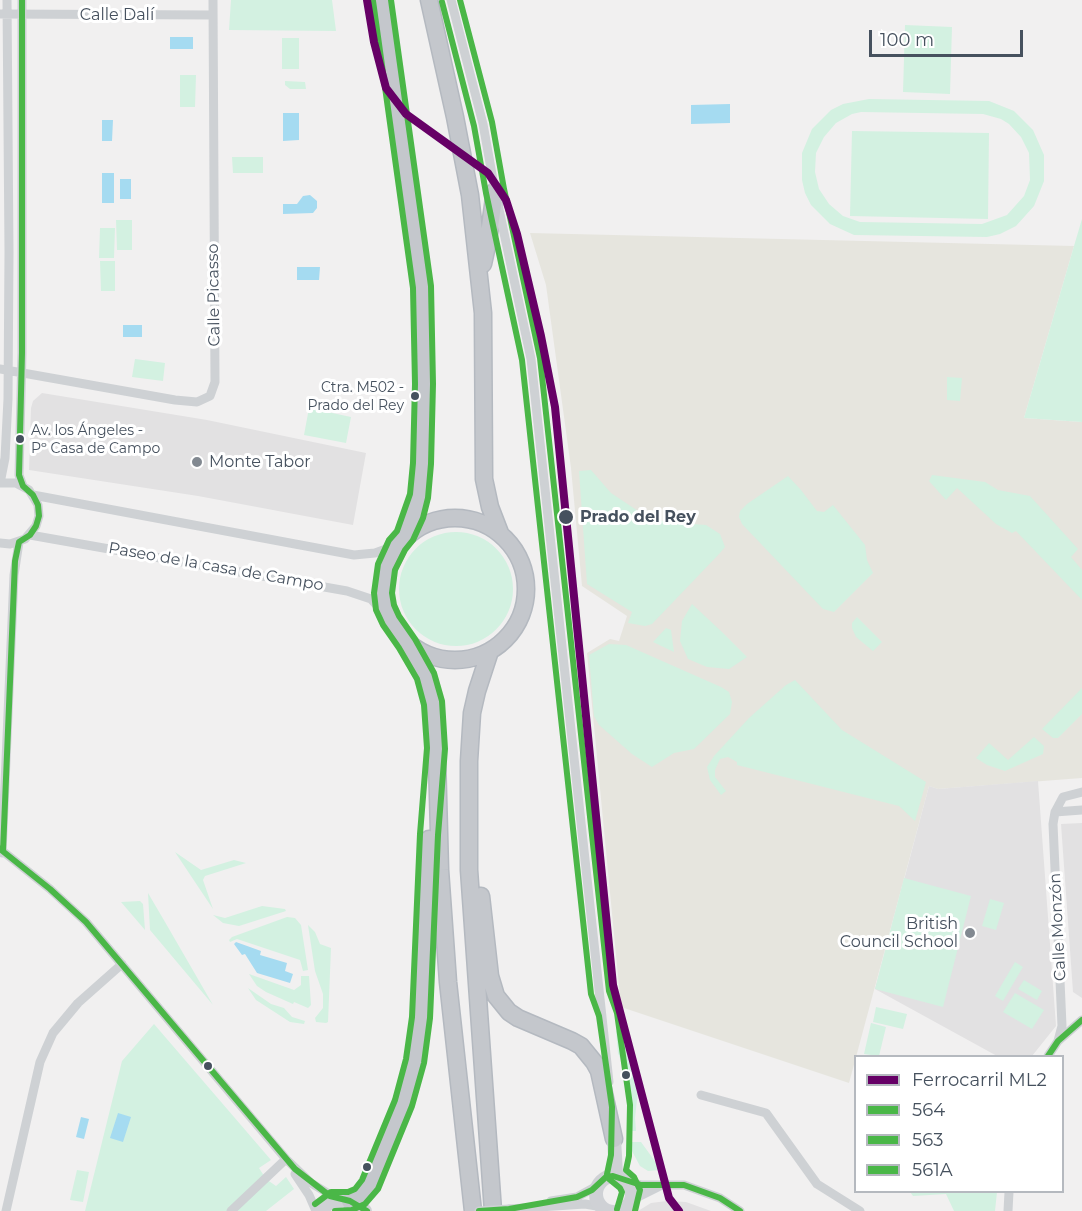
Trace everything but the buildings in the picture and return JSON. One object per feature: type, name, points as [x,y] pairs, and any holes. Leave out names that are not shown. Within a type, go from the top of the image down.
[{"type":"highway","points":[[382,0],[422,287],[424,384],[419,496],[414,515],[386,567],[383,580],[386,608],[391,621],[407,642],[425,675],[433,703],[447,970],[473,1211]]},
{"type":"highway","points":[[429,0],[470,195],[480,277],[485,363],[484,478],[490,507],[500,533]]},
{"type":"highway","points":[[480,277],[495,191]]},
{"type":"highway","points":[[401,541],[430,521],[452,517],[479,521],[500,533],[515,550],[524,570],[526,586],[525,602],[519,619],[509,635],[490,651],[465,659],[441,659],[424,653],[407,642]]},
{"type":"highway","points":[[490,651],[472,713],[469,761],[469,870],[501,1210]]},
{"type":"highway","points":[[345,1200],[366,1191],[375,1176],[405,1103],[415,1061],[421,1018],[429,834],[436,748]]},
{"type":"highway","points":[[469,761],[490,976],[496,996],[509,1012],[518,1018],[581,1046],[599,1071],[614,1139]]},
{"type":"main road","points":[[614,1139],[616,1173],[623,1180],[631,1191],[628,1206],[616,1211],[602,1208],[597,1197],[597,1186],[606,1177],[623,1180]]},
{"type":"main road","points":[[318,1211],[328,1204],[345,1200],[366,1211]]},
{"type":"street","points":[[0,543],[19,542],[30,535],[39,516],[38,505],[33,495],[23,486],[8,482],[0,483],[5,458],[4,14],[7,0]]},
{"type":"street","points":[[22,0],[19,475],[23,486]]},
{"type":"street","name":"Calle Picasso","points":[[21,373],[176,400],[197,402],[210,396],[215,382],[213,0]]},
{"type":"street","points":[[451,0],[483,124],[531,359],[614,1139]]},
{"type":"street","name":"Calle Dalí","points":[[4,14],[213,15]]},
{"type":"street","points":[[4,370],[21,373]]},
{"type":"street","points":[[33,495],[354,555],[375,553],[401,541]]},
{"type":"street","name":"Paseo de la casa de Campo","points":[[30,535],[348,591],[371,599],[391,621]]},
{"type":"street","points":[[19,542],[14,576],[1,852],[50,889],[86,922],[286,1160],[318,1211]]},
{"type":"street","points":[[1055,812],[1063,797],[1082,792]]},
{"type":"street","points":[[1055,812],[1082,810]]},
{"type":"street","name":"Calle Monzón","points":[[1055,812],[1053,824],[1062,1026],[1058,1041]]},
{"type":"street","points":[[6,1211],[40,1062],[53,1033],[78,1003],[122,964]]},
{"type":"street","points":[[1049,1055],[1058,1041],[1082,1020]]},
{"type":"street","points":[[701,1095],[766,1113],[817,1184],[860,1211]]},
{"type":"street","points":[[286,1160],[319,1190],[345,1200]]},
{"type":"street","points":[[231,1211],[286,1160]]},
{"type":"street","points":[[623,1180],[641,1185],[684,1185],[720,1198],[740,1211]]},
{"type":"street","points":[[628,1206],[663,1185]]},
{"type":"street","points":[[501,1210],[577,1197],[597,1186]]},
{"type":"street","points":[[1008,1211],[1009,1193]]},
{"type":"street","points":[[479,1211],[585,1204],[602,1208]]},
{"type":"shaded area","points":[[530,233],[1074,246],[1024,418],[1082,422],[1082,778],[938,789],[929,786],[857,1055],[854,1055],[849,1083],[621,1007],[587,653],[610,639],[619,641],[627,616],[582,586],[571,468],[546,285]]},
{"type":"shaded area","name":"Monte Tabor","points":[[42,393],[207,420],[366,453],[353,525],[198,496],[29,470],[31,408],[33,401]]},
{"type":"shaded area","name":"British Council School","points":[[1038,781],[1056,1026],[1033,1055],[995,1055],[875,989],[929,786],[938,789]]},
{"type":"shaded area","points":[[1082,823],[1082,998],[1073,992],[1061,824]]},
{"type":"shaded area","points":[[686,1202],[711,1211],[638,1211],[651,1203]]},
{"type":"green space","points":[[231,0],[332,0],[336,31],[229,30]]},
{"type":"green space","points":[[905,25],[952,27],[950,94],[903,92]]},
{"type":"green space","points":[[282,38],[299,38],[299,69],[282,69]]},
{"type":"green space","points":[[180,75],[196,75],[195,107],[180,107]]},
{"type":"green space","points":[[285,81],[305,82],[306,89],[290,89],[285,85]]},
{"type":"green space","points":[[869,99],[989,101],[1014,111],[1033,130],[1044,155],[1044,181],[1034,206],[1016,226],[1000,234],[987,237],[854,235],[830,224],[811,205],[805,193],[802,180],[802,153],[812,129],[831,110],[843,104]],"holes":[[[861,112],[983,114],[1009,124],[1021,137],[1029,153],[1030,180],[1024,196],[1007,215],[982,224],[860,222],[843,216],[829,204],[819,189],[815,172],[816,153],[824,137],[836,123],[852,114]]]},
{"type":"green space","points":[[852,131],[989,133],[988,219],[850,216]]},
{"type":"green space","points":[[232,157],[263,157],[263,173],[233,173]]},
{"type":"green space","points":[[1082,219],[1082,422],[1024,418],[1074,246]]},
{"type":"green space","points":[[116,220],[132,220],[132,250],[117,250]]},
{"type":"green space","points":[[100,228],[115,228],[114,258],[99,258]]},
{"type":"green space","points":[[100,261],[115,261],[115,291],[101,291]]},
{"type":"green space","points":[[135,359],[165,363],[163,381],[132,377]]},
{"type":"green space","points":[[947,377],[962,378],[960,401],[947,400]]},
{"type":"green space","points":[[309,408],[351,417],[346,443],[304,435]]},
{"type":"green space","points":[[591,470],[611,493],[644,515],[666,522],[706,525],[720,534],[725,547],[652,624],[645,626],[628,623],[632,612],[587,584],[579,471]]},
{"type":"green space","points":[[932,475],[985,482],[998,490],[1030,496],[1078,549],[1071,557],[1082,570],[1082,600],[1016,531],[1012,533],[996,524],[957,488],[946,500],[929,481]]},
{"type":"green space","points":[[788,476],[817,511],[824,512],[833,505],[865,545],[867,560],[873,573],[834,612],[823,609],[742,524],[739,517],[740,511],[747,504]]},
{"type":"green space","points":[[456,532],[478,536],[496,549],[509,567],[513,589],[509,611],[496,629],[478,642],[456,646],[434,642],[416,629],[403,611],[399,589],[403,567],[416,549],[434,536]]},
{"type":"green space","points":[[692,604],[747,657],[729,669],[707,667],[688,659],[680,641],[682,621]]},
{"type":"green space","points":[[857,617],[882,642],[873,651],[856,637],[852,623]]},
{"type":"green space","points":[[666,628],[671,630],[674,652],[653,642]]},
{"type":"green space","points":[[609,644],[626,645],[721,687],[729,692],[732,702],[730,714],[694,749],[674,753],[652,767],[632,754],[599,725],[594,716],[589,655]]},
{"type":"green space","points":[[795,680],[842,730],[926,782],[915,821],[899,806],[737,765],[737,762],[728,757],[720,759],[715,770],[715,777],[726,791],[721,795],[710,780],[707,767],[714,756],[749,718],[786,685]]},
{"type":"green space","points":[[1082,688],[1082,714],[1058,738],[1053,738],[1042,729]]},
{"type":"green space","points":[[1034,737],[1044,746],[1043,754],[1005,771],[987,765],[976,758],[989,743],[1008,760]]},
{"type":"green space","points":[[175,852],[201,870],[234,860],[246,863],[205,876],[203,880],[213,909]]},
{"type":"green space","points":[[904,878],[971,896],[943,1007],[875,989]]},
{"type":"green space","points":[[148,893],[165,922],[213,1005],[150,930]]},
{"type":"green space","points":[[990,899],[1004,903],[996,930],[982,926]]},
{"type":"green space","points":[[140,901],[143,904],[145,930],[121,902]]},
{"type":"green space","points":[[262,906],[286,911],[239,926],[223,923],[213,915],[225,918]]},
{"type":"green space","points":[[287,917],[295,918],[301,925],[308,970],[303,971],[300,960],[237,939],[230,942],[229,940],[232,937]]},
{"type":"green space","points":[[308,925],[315,932],[320,944],[331,948],[328,1022],[326,1023],[316,1022],[315,1018],[323,1008],[323,994],[315,971]]},
{"type":"green space","points":[[1015,962],[1023,967],[1003,1001],[995,996]]},
{"type":"green space","points":[[249,974],[294,990],[301,985],[301,976],[309,976],[311,1005],[308,1008],[294,1002],[293,1004],[266,992],[257,986]]},
{"type":"green space","points":[[1024,980],[1042,991],[1037,1000],[1018,989]]},
{"type":"green space","points":[[248,988],[271,1004],[284,1008],[292,1017],[305,1021],[304,1024],[290,1022],[256,1000]]},
{"type":"green space","points":[[1015,993],[1044,1010],[1032,1029],[1003,1012]]},
{"type":"green space","points":[[876,1007],[907,1014],[903,1029],[873,1022]]},
{"type":"green space","points":[[871,1023],[886,1027],[879,1055],[864,1054]]},
{"type":"green space","points":[[154,1024],[271,1160],[259,1168],[266,1179],[276,1186],[286,1177],[294,1189],[266,1211],[85,1211],[122,1061]]},
{"type":"green space","points":[[616,1031],[621,1033],[625,1039],[638,1091],[636,1131],[627,1131],[629,1105],[631,1105],[626,1073],[618,1053]]},
{"type":"green space","points":[[631,1142],[641,1142],[657,1164],[662,1166],[659,1170],[648,1171],[640,1166],[632,1151]]},
{"type":"green space","points":[[77,1170],[89,1172],[83,1202],[70,1200]]},
{"type":"green space","points":[[911,1193],[997,1193],[995,1211],[954,1211],[946,1194],[913,1196]]},
{"type":"water","points":[[170,37],[193,37],[193,49],[170,49]]},
{"type":"water","points":[[730,104],[730,123],[691,124],[691,105]]},
{"type":"water","points":[[283,113],[299,113],[299,140],[283,141]]},
{"type":"water","points":[[102,120],[113,120],[112,141],[102,141]]},
{"type":"water","points":[[102,173],[114,173],[114,203],[102,203]]},
{"type":"water","points":[[120,179],[131,179],[131,199],[120,199]]},
{"type":"water","points":[[310,195],[317,201],[317,208],[313,213],[283,214],[283,204],[297,204],[303,196]]},
{"type":"water","points":[[297,267],[320,267],[319,280],[297,280]]},
{"type":"water","points":[[123,325],[142,325],[142,337],[123,337]]},
{"type":"water","points":[[236,942],[261,951],[260,955],[287,963],[285,971],[293,974],[290,983],[257,973],[245,954],[242,955],[234,944]]},
{"type":"water","points":[[118,1113],[131,1117],[123,1142],[110,1138]]},
{"type":"water","points":[[81,1117],[89,1119],[84,1139],[76,1137]]},
{"type":"rail line","name":"ML2","points":[[367,0],[374,42],[386,88],[406,114],[488,173],[506,200],[517,234],[555,407],[613,985],[669,1198],[679,1211]]},
{"type":"transit line","name":"564","points":[[3,851],[15,561],[19,542],[30,535],[39,516],[38,505],[33,495],[23,486],[19,475],[22,353],[22,0]]},
{"type":"transit line","name":"563","points":[[335,1211],[352,1210],[365,1204],[378,1189],[412,1106],[424,1063],[430,1018],[438,835],[445,749],[442,701],[434,673],[399,616],[392,593],[395,570],[413,540],[423,518],[428,498],[433,384],[431,286],[391,0]]},
{"type":"transit line","name":"561A","points":[[460,0],[492,122],[540,358],[609,991],[617,1013],[630,1105],[629,1156],[626,1170],[634,1177],[640,1190],[635,1211]]},
{"type":"transit line","name":"561A","points":[[315,1204],[331,1192],[348,1192],[355,1189],[362,1180],[395,1100],[406,1059],[412,1017],[420,834],[427,748],[424,705],[417,679],[383,625],[376,610],[374,593],[378,564],[389,540],[397,531],[410,494],[415,384],[413,288],[373,1]]},
{"type":"transit line","name":"563","points":[[442,2],[474,126],[522,360],[591,994],[599,1016],[612,1107],[611,1155],[607,1174],[622,1192],[617,1209]]},
{"type":"transit line","name":"564","points":[[0,849],[50,889],[86,922],[295,1169],[330,1196],[350,1201],[367,1211]]},
{"type":"transit line","name":"564","points":[[1049,1055],[1058,1041],[1082,1020]]},
{"type":"transit line","name":"564","points":[[479,1211],[509,1209],[577,1197],[592,1190],[606,1177],[613,1176],[641,1185],[684,1185],[720,1198],[740,1211]]},
{"type":"place","name":"Ctra. M502 - Prado del Rey","points":[[415,396]]},
{"type":"place","name":"Av. los Ángeles - Pº Casa de Campo","points":[[20,439]]},
{"type":"place","name":"Monte Tabor","points":[[197,462]]},
{"type":"place","name":"Prado del Rey","points":[[566,517]]},
{"type":"place","name":"British Council School","points":[[970,933]]}]
